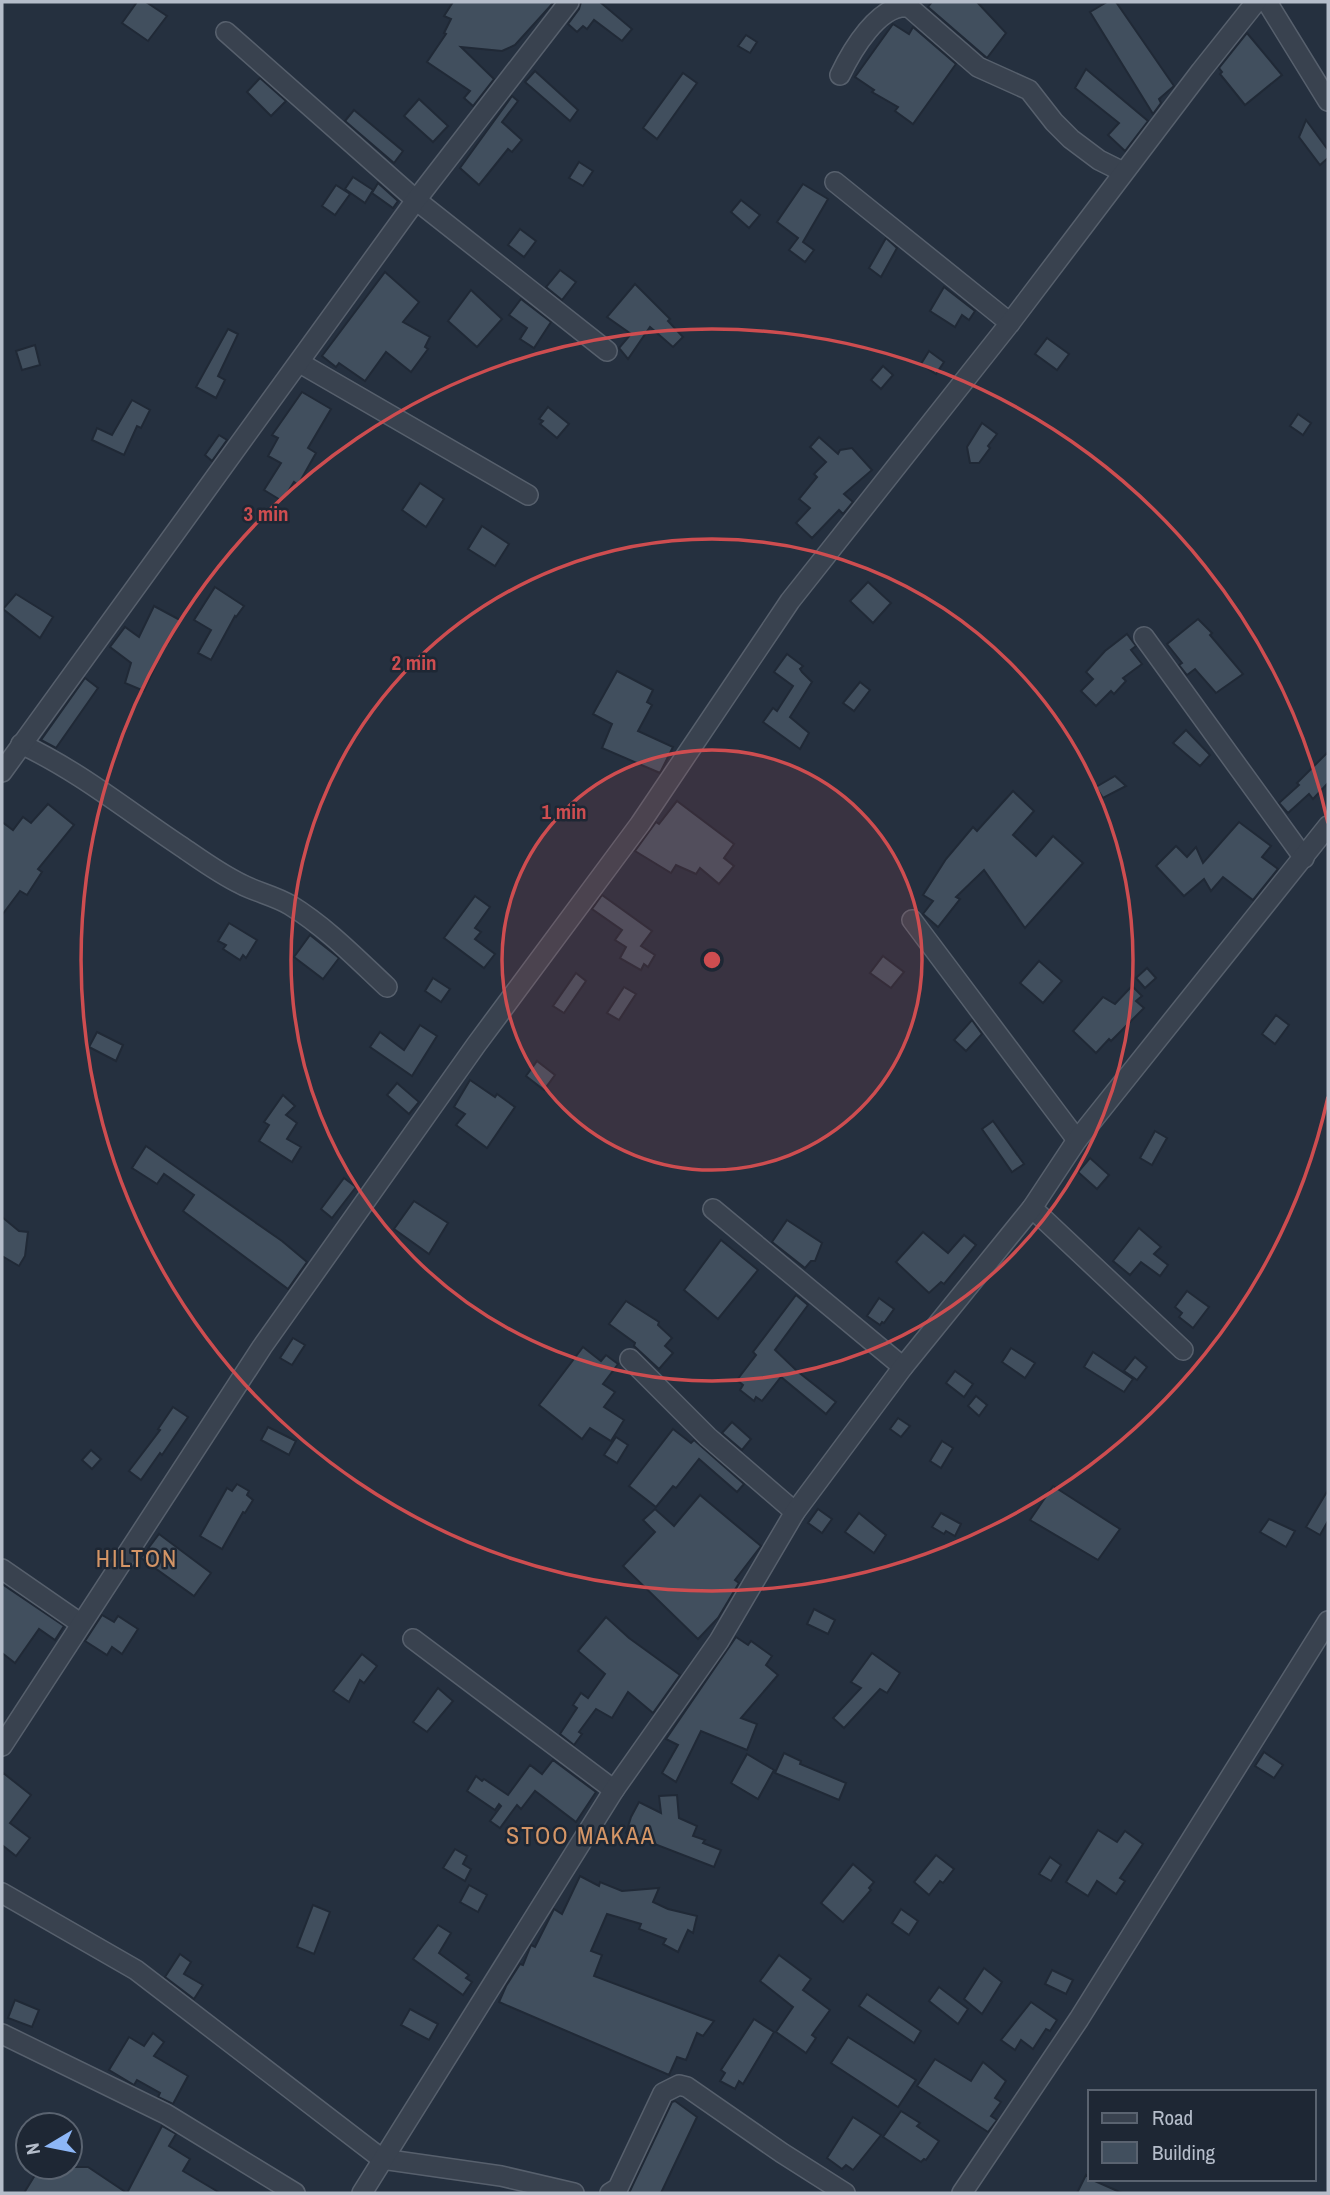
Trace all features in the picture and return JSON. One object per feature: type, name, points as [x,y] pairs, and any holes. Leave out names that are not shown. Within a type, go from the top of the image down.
[{"type":"street","points":[[2,772],[416,200],[569,2]]},
{"type":"street","points":[[2,1746],[262,1347],[476,1045],[640,824],[790,601],[1010,323],[1123,172],[1256,2]]},
{"type":"street","points":[[1267,2],[1328,101]]},
{"type":"street","points":[[840,75],[875,22],[896,8],[909,7],[978,67],[1029,90],[1071,139],[1099,160],[1123,172]]},
{"type":"street","points":[[226,32],[416,200],[607,351]]},
{"type":"street","points":[[835,182],[1010,323]]},
{"type":"street","points":[[300,363],[528,495]]},
{"type":"street","points":[[1144,637],[1304,858]]},
{"type":"street","points":[[21,744],[89,781],[123,808],[230,878],[286,903],[334,937],[387,987]]},
{"type":"street","points":[[362,2193],[614,1790],[719,1641],[795,1512],[903,1367],[1032,1208],[1077,1140],[1328,826]]},
{"type":"street","points":[[912,920],[1077,1140]]},
{"type":"street","points":[[1032,1208],[1183,1350]]},
{"type":"street","points":[[713,1209],[903,1367]]},
{"type":"street","points":[[630,1359],[708,1437],[795,1512]]},
{"type":"street","points":[[2,1569],[80,1623]]},
{"type":"street","points":[[962,2193],[1079,2020],[1328,1622]]},
{"type":"street","points":[[412,1640],[614,1790]]},
{"type":"street","points":[[2,1893],[136,1970],[382,2159],[501,2176],[574,2193]]},
{"type":"street","points":[[2,2034],[166,2115],[295,2193]]},
{"type":"street","points":[[610,2193],[618,2188],[663,2093],[679,2085],[687,2087],[845,2193]]},
{"type":"building","points":[[137,2],[146,2],[167,16],[148,41],[122,23]]},
{"type":"building","points":[[453,2],[554,2],[515,45],[502,51],[461,47],[494,79],[473,106],[464,98],[470,91],[427,62],[446,34],[444,33],[451,19],[444,16]]},
{"type":"building","points":[[581,2],[600,2],[632,29],[622,41],[594,20],[587,29],[583,26],[577,32],[568,24]]},
{"type":"building","points":[[932,2],[977,2],[1006,33],[987,58],[928,7]]},
{"type":"building","points":[[1107,2],[1116,2],[1174,86],[1159,99],[1161,103],[1153,114],[1090,12]]},
{"type":"building","points":[[893,24],[909,34],[913,27],[956,64],[913,124],[895,111],[898,107],[872,92],[874,90],[855,77]]},
{"type":"building","points":[[1247,33],[1282,75],[1245,105],[1220,74],[1222,72],[1219,68]]},
{"type":"building","points":[[746,35],[757,42],[750,53],[738,46]]},
{"type":"building","points":[[1086,69],[1148,121],[1125,151],[1108,135],[1119,123],[1075,88]]},
{"type":"building","points":[[535,71],[578,110],[570,121],[525,82]]},
{"type":"building","points":[[683,73],[697,83],[657,139],[643,128]]},
{"type":"building","points":[[260,78],[286,101],[271,116],[247,92]]},
{"type":"building","points":[[512,96],[518,101],[502,122],[522,140],[512,152],[508,149],[479,185],[460,168]]},
{"type":"building","points":[[419,99],[448,126],[433,142],[404,116]]},
{"type":"building","points":[[354,110],[403,151],[394,163],[345,121]]},
{"type":"building","points":[[1306,120],[1328,150],[1328,158],[1320,165],[1299,137]]},
{"type":"building","points":[[579,162],[593,171],[583,186],[569,178]]},
{"type":"building","points":[[353,177],[373,190],[365,203],[345,189]]},
{"type":"building","points":[[378,183],[398,201],[393,208],[372,193]]},
{"type":"building","points":[[803,184],[828,199],[803,242],[814,250],[805,262],[789,250],[798,238],[777,222]]},
{"type":"building","points":[[336,185],[350,194],[335,215],[322,206]]},
{"type":"building","points":[[741,200],[760,215],[749,228],[731,212]]},
{"type":"building","points":[[520,229],[536,241],[524,257],[508,245]]},
{"type":"building","points":[[886,238],[897,248],[881,277],[869,268]]},
{"type":"building","points":[[560,270],[576,282],[562,300],[546,287]]},
{"type":"building","points":[[385,272],[419,302],[403,322],[430,337],[425,347],[428,349],[411,372],[386,352],[365,381],[339,363],[336,367],[322,356]]},
{"type":"building","points":[[635,284],[670,319],[668,321],[683,337],[673,347],[650,327],[628,359],[619,348],[631,334],[607,317]]},
{"type":"building","points":[[944,287],[975,311],[969,320],[962,315],[955,327],[930,311]]},
{"type":"building","points":[[471,290],[502,319],[477,347],[448,321]]},
{"type":"building","points":[[521,299],[551,322],[534,348],[520,339],[527,328],[509,315]]},
{"type":"building","points":[[228,329],[238,334],[218,376],[225,380],[216,398],[196,387]]},
{"type":"building","points":[[1047,338],[1069,354],[1057,370],[1035,354]]},
{"type":"building","points":[[35,345],[40,365],[22,370],[16,351]]},
{"type":"building","points":[[929,351],[944,362],[936,374],[921,364]]},
{"type":"building","points":[[883,366],[893,375],[881,389],[871,380]]},
{"type":"building","points":[[302,392],[331,409],[308,448],[316,453],[298,485],[294,482],[282,501],[264,490],[281,463],[268,456],[278,438],[272,435]]},
{"type":"building","points":[[132,400],[150,410],[141,428],[137,426],[124,455],[92,440],[97,428],[112,435]]},
{"type":"building","points":[[548,407],[569,424],[557,438],[540,424],[543,421],[539,419]]},
{"type":"building","points":[[1298,414],[1311,423],[1303,435],[1290,426]]},
{"type":"building","points":[[982,423],[997,434],[979,463],[970,463],[967,447]]},
{"type":"building","points":[[219,435],[227,440],[212,461],[205,455]]},
{"type":"building","points":[[819,437],[838,454],[840,450],[852,448],[872,470],[844,494],[853,502],[843,514],[839,510],[812,538],[796,523],[810,508],[799,499],[817,477],[814,474],[826,462],[810,447]]},
{"type":"building","points":[[420,483],[444,499],[426,527],[402,510]]},
{"type":"building","points":[[482,526],[509,544],[495,566],[468,549]]},
{"type":"building","points":[[868,582],[891,603],[873,623],[850,601]]},
{"type":"building","points":[[215,587],[244,606],[235,616],[211,660],[198,653],[211,630],[194,620]]},
{"type":"building","points":[[16,594],[53,617],[40,638],[3,609]]},
{"type":"building","points":[[154,606],[180,620],[144,691],[125,683],[131,663],[110,647],[125,627],[139,637]]},
{"type":"building","points":[[1198,619],[1243,674],[1216,693],[1195,669],[1187,675],[1179,665],[1182,663],[1167,644]]},
{"type":"building","points":[[1127,634],[1136,646],[1131,650],[1142,664],[1123,678],[1126,681],[1114,694],[1111,691],[1096,706],[1081,691],[1093,679],[1086,672],[1105,651]]},
{"type":"building","points":[[787,654],[803,666],[800,669],[812,682],[790,717],[809,733],[800,749],[763,722],[773,708],[777,711],[793,686],[774,672]]},
{"type":"building","points":[[617,671],[653,690],[647,702],[652,705],[638,731],[673,747],[660,773],[602,748],[612,724],[593,714]]},
{"type":"building","points":[[85,678],[98,688],[56,748],[41,740]]},
{"type":"building","points":[[860,682],[870,690],[854,711],[843,703]]},
{"type":"building","points":[[1186,730],[1210,755],[1200,766],[1173,743]]},
{"type":"building","points":[[1328,752],[1328,783],[1313,799],[1309,794],[1288,813],[1279,803]]},
{"type":"building","points":[[1115,776],[1126,786],[1103,798],[1096,787]]},
{"type":"building","points":[[1013,791],[1034,811],[1013,835],[1036,856],[1053,836],[1083,863],[1025,928],[984,870],[956,897],[960,899],[938,927],[923,914],[933,901],[923,895],[946,859],[973,827],[977,831]]},
{"type":"building","points":[[677,801],[734,844],[724,858],[734,866],[719,884],[700,868],[696,874],[676,865],[671,873],[635,851],[656,822],[659,824]]},
{"type":"building","points":[[48,804],[74,825],[38,869],[42,872],[27,895],[20,891],[2,915],[2,822],[13,830],[23,817],[31,823]]},
{"type":"building","points":[[1239,822],[1271,846],[1262,857],[1278,869],[1253,900],[1223,877],[1211,891],[1204,879],[1184,896],[1156,866],[1176,846],[1187,857],[1196,847],[1203,863]]},
{"type":"building","points":[[602,895],[652,931],[641,946],[655,955],[648,967],[644,964],[641,970],[620,958],[626,947],[615,940],[622,930],[592,909]]},
{"type":"building","points":[[475,896],[490,907],[475,928],[481,932],[475,939],[495,954],[484,968],[444,938]]},
{"type":"building","points":[[229,923],[257,940],[246,958],[243,955],[240,960],[223,949],[226,945],[218,941]]},
{"type":"building","points":[[310,935],[339,958],[323,979],[294,957]]},
{"type":"building","points":[[883,956],[904,972],[891,988],[870,973]]},
{"type":"building","points":[[1039,961],[1062,981],[1043,1003],[1020,983]]},
{"type":"building","points":[[1147,968],[1156,978],[1145,988],[1136,978]]},
{"type":"building","points":[[576,973],[586,981],[564,1013],[553,1006]]},
{"type":"building","points":[[433,978],[450,989],[441,1002],[425,991]]},
{"type":"building","points":[[1132,986],[1142,996],[1136,1001],[1144,1008],[1096,1053],[1073,1031],[1103,997],[1115,1004]]},
{"type":"building","points":[[624,987],[636,994],[619,1020],[607,1013]]},
{"type":"building","points":[[1276,1015],[1289,1025],[1275,1044],[1262,1034]]},
{"type":"building","points":[[972,1020],[982,1034],[966,1051],[954,1040]]},
{"type":"building","points":[[420,1025],[437,1036],[412,1076],[370,1047],[380,1032],[404,1050]]},
{"type":"building","points":[[97,1032],[123,1045],[116,1061],[89,1047]]},
{"type":"building","points":[[537,1061],[555,1075],[544,1090],[526,1076]]},
{"type":"building","points":[[470,1080],[515,1107],[487,1148],[456,1125],[465,1114],[454,1107]]},
{"type":"building","points":[[397,1083],[419,1102],[409,1114],[387,1095]]},
{"type":"building","points":[[283,1095],[295,1106],[286,1115],[297,1123],[287,1139],[301,1147],[292,1162],[259,1141],[269,1125],[264,1122]]},
{"type":"building","points":[[993,1121],[1024,1164],[1012,1172],[982,1129]]},
{"type":"building","points":[[1155,1131],[1167,1138],[1152,1165],[1140,1158]]},
{"type":"building","points":[[146,1146],[282,1241],[307,1262],[288,1289],[183,1211],[194,1195],[164,1174],[157,1184],[132,1168]]},
{"type":"building","points":[[1090,1158],[1109,1175],[1097,1189],[1078,1172]]},
{"type":"building","points":[[344,1178],[356,1187],[332,1218],[321,1209]]},
{"type":"building","points":[[414,1201],[448,1223],[429,1254],[394,1229]]},
{"type":"building","points":[[2,1217],[19,1231],[28,1232],[25,1256],[19,1266],[2,1256]]},
{"type":"building","points":[[787,1220],[822,1243],[815,1261],[811,1261],[805,1268],[772,1242]]},
{"type":"building","points":[[1139,1228],[1161,1247],[1154,1254],[1168,1265],[1160,1276],[1141,1262],[1130,1275],[1113,1261]]},
{"type":"building","points":[[923,1232],[948,1253],[964,1235],[976,1245],[944,1284],[941,1282],[929,1293],[896,1262]]},
{"type":"building","points":[[721,1240],[758,1270],[718,1319],[684,1290]]},
{"type":"building","points":[[1187,1291],[1209,1307],[1193,1328],[1179,1317],[1182,1313],[1175,1307]]},
{"type":"building","points":[[796,1295],[808,1305],[775,1350],[836,1402],[826,1414],[781,1377],[762,1401],[756,1397],[754,1401],[740,1390],[743,1385],[737,1380],[756,1355],[753,1352]]},
{"type":"building","points":[[879,1298],[894,1309],[880,1325],[867,1316]]},
{"type":"building","points":[[626,1301],[659,1322],[658,1325],[672,1338],[665,1346],[673,1353],[659,1369],[634,1346],[635,1343],[609,1324]]},
{"type":"building","points":[[293,1338],[305,1345],[292,1365],[280,1358]]},
{"type":"building","points":[[583,1347],[601,1361],[606,1355],[618,1364],[603,1384],[615,1392],[604,1407],[624,1420],[611,1441],[590,1428],[582,1439],[539,1405]]},
{"type":"building","points":[[1011,1348],[1035,1363],[1025,1378],[1002,1362]]},
{"type":"building","points":[[1093,1352],[1133,1379],[1124,1392],[1084,1367]]},
{"type":"building","points":[[1135,1357],[1147,1367],[1137,1380],[1124,1371]]},
{"type":"building","points":[[955,1371],[973,1384],[964,1397],[946,1383]]},
{"type":"building","points":[[976,1396],[987,1405],[979,1416],[968,1406]]},
{"type":"building","points":[[173,1407],[188,1417],[141,1480],[129,1471],[160,1430],[158,1429]]},
{"type":"building","points":[[898,1418],[910,1426],[901,1437],[890,1429]]},
{"type":"building","points":[[732,1422],[751,1439],[742,1450],[722,1433]]},
{"type":"building","points":[[268,1427],[296,1441],[289,1455],[261,1440]]},
{"type":"building","points":[[673,1429],[691,1443],[694,1440],[744,1484],[737,1492],[699,1459],[676,1488],[673,1486],[656,1507],[629,1486]]},
{"type":"building","points":[[616,1437],[628,1445],[617,1463],[604,1455]]},
{"type":"building","points":[[942,1441],[953,1448],[941,1468],[930,1461]]},
{"type":"building","points":[[91,1450],[101,1459],[92,1469],[82,1460]]},
{"type":"building","points":[[237,1484],[249,1491],[247,1495],[253,1500],[222,1549],[200,1536],[227,1488],[232,1491]]},
{"type":"building","points":[[1053,1486],[1120,1529],[1098,1560],[1030,1520]]},
{"type":"building","points":[[1328,1490],[1328,1521],[1320,1535],[1306,1527]]},
{"type":"building","points":[[700,1495],[761,1546],[735,1580],[739,1583],[718,1618],[698,1639],[623,1566],[655,1532],[643,1520],[655,1509],[674,1526]]},
{"type":"building","points":[[818,1509],[832,1519],[822,1533],[808,1523]]},
{"type":"building","points":[[859,1513],[886,1535],[874,1553],[845,1532]]},
{"type":"building","points":[[941,1513],[961,1524],[955,1536],[946,1531],[944,1534],[932,1527]]},
{"type":"building","points":[[1269,1519],[1295,1531],[1286,1547],[1260,1532]]},
{"type":"building","points":[[159,1534],[211,1573],[194,1596],[141,1558]]},
{"type":"building","points":[[2,1584],[64,1626],[55,1640],[39,1629],[15,1663],[2,1653]]},
{"type":"building","points":[[814,1609],[835,1620],[828,1634],[807,1624]]},
{"type":"building","points":[[102,1615],[114,1622],[118,1616],[138,1629],[122,1654],[112,1647],[107,1655],[85,1641]]},
{"type":"building","points":[[606,1617],[629,1638],[680,1675],[653,1713],[628,1692],[612,1718],[596,1709],[579,1732],[582,1734],[574,1745],[560,1734],[577,1708],[573,1705],[581,1693],[588,1698],[605,1674],[578,1651]]},
{"type":"building","points":[[736,1637],[748,1645],[751,1641],[772,1656],[766,1665],[778,1675],[741,1718],[757,1724],[747,1750],[701,1731],[676,1782],[662,1773],[678,1745],[666,1739]]},
{"type":"building","points":[[872,1653],[900,1673],[887,1693],[880,1689],[844,1728],[833,1718],[861,1688],[851,1682]]},
{"type":"building","points":[[362,1654],[377,1666],[364,1683],[360,1680],[349,1702],[333,1691]]},
{"type":"building","points":[[438,1688],[453,1701],[427,1732],[413,1722]]},
{"type":"building","points":[[1264,1752],[1283,1765],[1274,1778],[1255,1766]]},
{"type":"building","points":[[784,1753],[801,1761],[800,1764],[846,1783],[839,1800],[775,1773]]},
{"type":"building","points":[[747,1754],[774,1770],[758,1799],[731,1783]]},
{"type":"building","points":[[553,1760],[596,1792],[576,1822],[535,1791],[521,1809],[517,1805],[500,1828],[490,1821],[501,1806],[499,1804],[495,1810],[467,1791],[476,1776],[508,1795],[530,1765],[542,1774]]},
{"type":"building","points":[[2,1772],[31,1795],[10,1823],[30,1838],[16,1856],[2,1845]]},
{"type":"building","points":[[677,1795],[679,1818],[697,1826],[693,1836],[721,1850],[714,1867],[626,1833],[639,1802],[661,1813],[659,1796]]},
{"type":"building","points":[[1098,1830],[1117,1842],[1125,1831],[1143,1844],[1120,1878],[1125,1881],[1116,1894],[1097,1881],[1088,1896],[1066,1882]]},
{"type":"building","points":[[455,1849],[467,1856],[463,1864],[471,1869],[465,1881],[443,1868]]},
{"type":"building","points":[[936,1855],[954,1869],[929,1895],[914,1882]]},
{"type":"building","points":[[1050,1857],[1061,1865],[1051,1881],[1039,1874]]},
{"type":"building","points":[[853,1864],[874,1882],[869,1888],[871,1890],[843,1922],[821,1903]]},
{"type":"building","points":[[580,1876],[599,1886],[600,1882],[622,1891],[659,1888],[653,1902],[668,1909],[697,1916],[693,1933],[688,1930],[678,1952],[663,1944],[666,1939],[639,1929],[641,1924],[607,1914],[591,1951],[602,1955],[594,1976],[714,2021],[703,2036],[697,2033],[686,2060],[677,2057],[669,2075],[499,2002],[520,1964],[523,1965],[531,1945],[535,1947],[554,1909],[562,1914]]},
{"type":"building","points":[[469,1885],[487,1895],[478,1912],[460,1902]]},
{"type":"building","points":[[313,1905],[330,1912],[314,1954],[297,1947]]},
{"type":"building","points":[[901,1909],[918,1921],[909,1935],[892,1923]]},
{"type":"building","points":[[438,1925],[451,1933],[439,1953],[469,1975],[466,1978],[472,1982],[463,1995],[413,1959]]},
{"type":"building","points":[[180,1954],[191,1962],[184,1974],[203,1985],[194,1999],[165,1977]]},
{"type":"building","points":[[779,1955],[811,1979],[803,1990],[830,2010],[812,2035],[816,2038],[806,2053],[776,2032],[793,2007],[760,1981]]},
{"type":"building","points":[[984,1968],[1002,1982],[982,2014],[964,1999]]},
{"type":"building","points":[[1052,1970],[1073,1980],[1066,1994],[1045,1984]]},
{"type":"building","points":[[939,1987],[968,2009],[958,2024],[929,2001]]},
{"type":"building","points":[[867,1994],[921,2031],[914,2043],[859,2006]]},
{"type":"building","points":[[15,2000],[39,2010],[32,2027],[8,2018]]},
{"type":"building","points":[[1031,2002],[1057,2020],[1050,2031],[1046,2029],[1033,2049],[1021,2040],[1015,2050],[1001,2040]]},
{"type":"building","points":[[410,2009],[438,2024],[429,2040],[401,2025]]},
{"type":"building","points":[[754,2019],[774,2032],[743,2084],[739,2081],[735,2089],[720,2081],[725,2073],[721,2070]]},
{"type":"building","points":[[153,2033],[164,2042],[154,2056],[188,2076],[173,2104],[158,2097],[160,2093],[137,2080],[134,2085],[109,2070],[129,2037],[144,2046]]},
{"type":"building","points":[[848,2037],[916,2080],[898,2107],[831,2063]]},
{"type":"building","points":[[935,2059],[971,2081],[983,2062],[1006,2081],[995,2098],[1001,2102],[991,2116],[997,2120],[988,2132],[917,2086]]},
{"type":"building","points":[[675,2101],[697,2117],[661,2193],[629,2193],[672,2102]]},
{"type":"building","points":[[901,2111],[920,2123],[917,2126],[939,2141],[926,2160],[921,2162],[883,2137]]},
{"type":"building","points":[[853,2117],[881,2135],[853,2170],[846,2165],[842,2169],[827,2158]]},
{"type":"building","points":[[162,2126],[176,2134],[169,2146],[190,2159],[183,2171],[220,2193],[127,2193]]},
{"type":"building","points":[[84,2167],[127,2193],[24,2193],[31,2181],[84,2181]]},
{"type":"building","points":[[1086,2175],[1088,2181],[1095,2181],[1122,2193],[1077,2193]]},
{"type":"district","name":"HILTON","points":[[137,1558]]},
{"type":"district","name":"STOO MAKAA","points":[[581,1835]]}]
